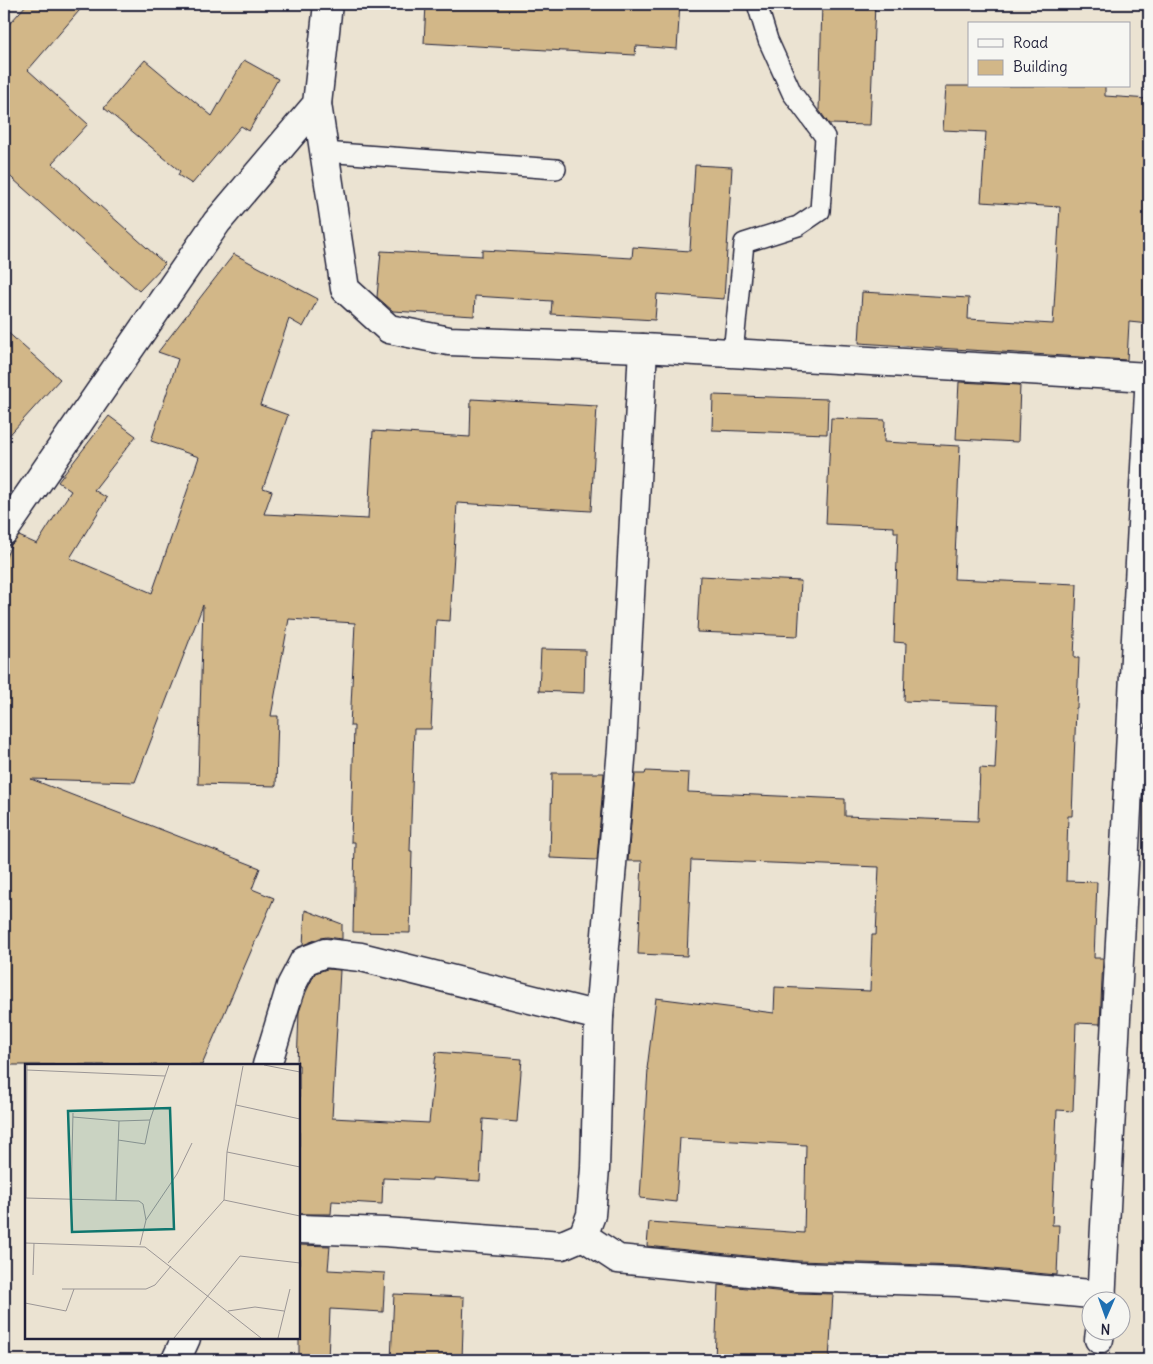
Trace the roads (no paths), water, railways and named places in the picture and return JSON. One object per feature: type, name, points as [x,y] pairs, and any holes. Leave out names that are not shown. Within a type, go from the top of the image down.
[{"type":"street","points":[[328,4],[317,104],[345,289],[389,329],[449,342],[643,348],[1149,377]]},
{"type":"street","points":[[4,531],[216,222],[317,104]]},
{"type":"street","points":[[300,1229],[386,1232],[562,1245],[583,1236],[591,1215],[595,1169],[599,1016],[622,748],[643,348]]},
{"type":"street","points":[[1101,1292],[1149,392]]},
{"type":"street","points":[[267,1064],[290,986],[304,961],[325,952],[361,957],[599,1016]]},
{"type":"street","points":[[583,1236],[618,1259],[797,1277],[958,1282],[1080,1296]]},
{"type":"street","points":[[176,1360],[186,1339]]},
{"type":"lane","points":[[734,354],[744,243],[798,226],[820,211],[825,137],[792,93],[768,40],[757,4]]},
{"type":"lane","points":[[324,152],[556,169]]}]
